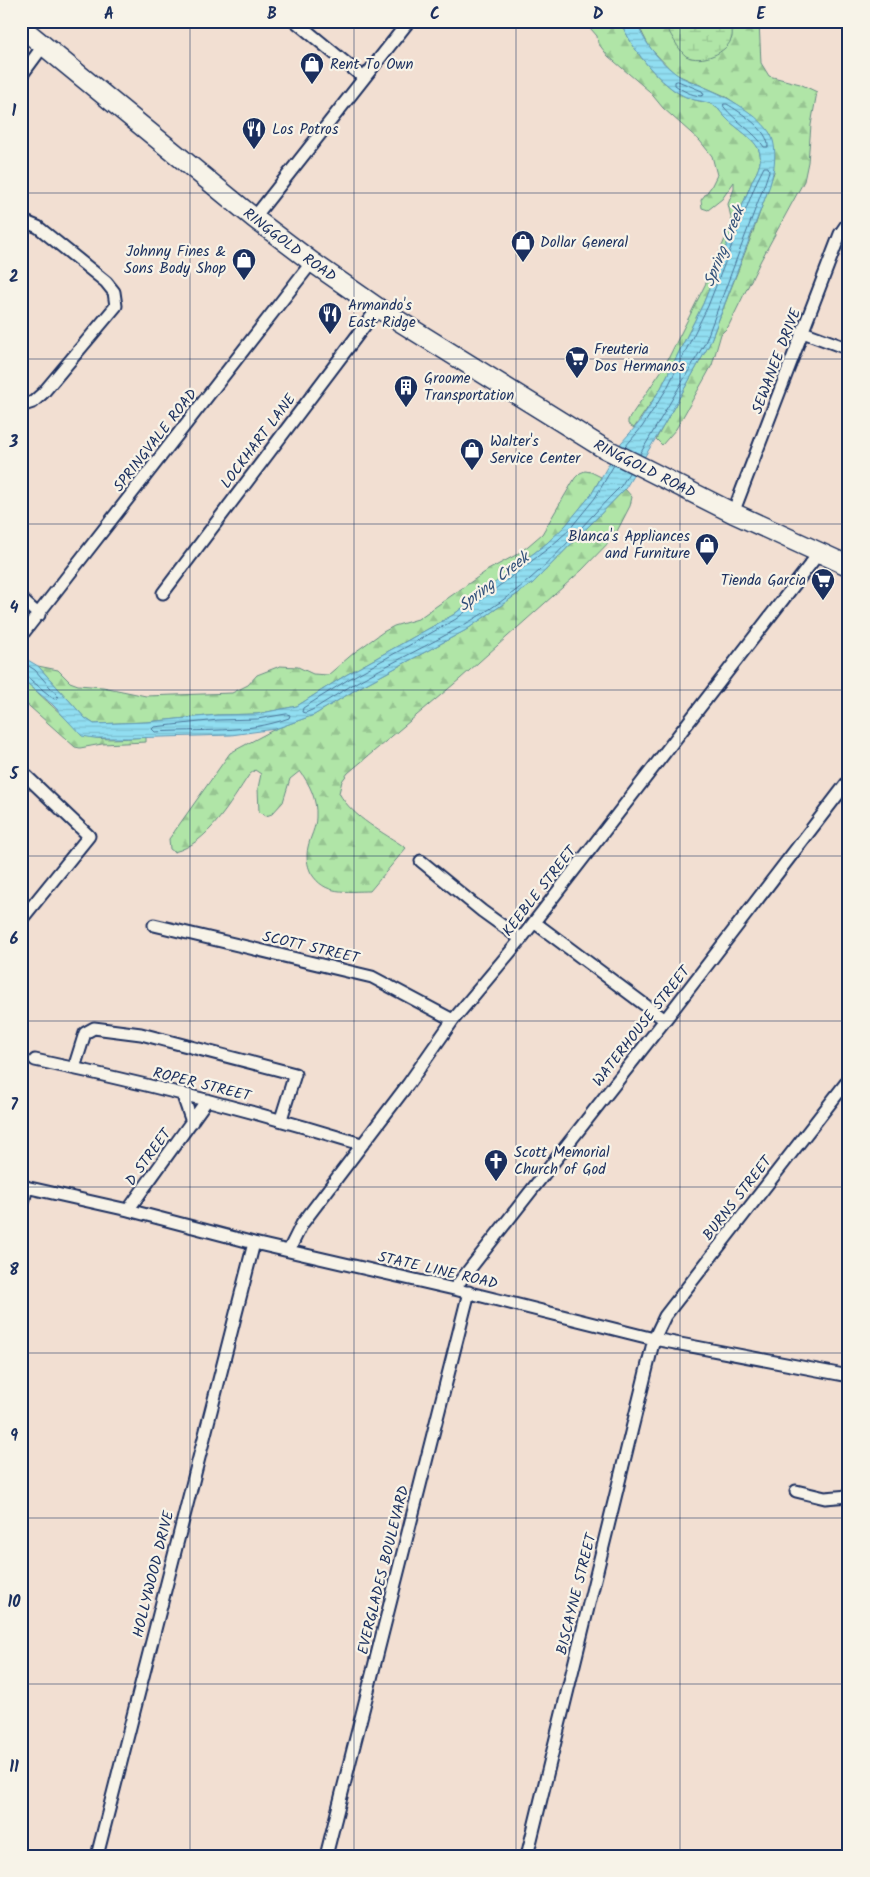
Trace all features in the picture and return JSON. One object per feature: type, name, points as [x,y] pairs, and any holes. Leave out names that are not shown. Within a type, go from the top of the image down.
[{"type":"main road","name":"RINGGOLD ROAD","points":[[21,27],[254,218],[312,262],[378,308],[600,446],[733,514],[849,566]]},
{"type":"street","points":[[295,21],[364,78]]},
{"type":"street","points":[[254,218],[409,21]]},
{"type":"street","points":[[21,76],[43,46]]},
{"type":"street","points":[[21,220],[38,227],[106,282],[114,292],[116,306],[43,393],[33,402],[21,406]]},
{"type":"street","name":"SEWANEE DRIVE","points":[[733,514],[840,234],[849,221]]},
{"type":"street","name":"SPRINGVALE ROAD","points":[[21,636],[312,262]]},
{"type":"street","name":"LOCKHART LANE","points":[[163,593],[378,308]]},
{"type":"street","points":[[803,332],[849,349]]},
{"type":"street","name":"KEEBLE STREET","points":[[289,1250],[302,1224],[409,1083],[453,1020],[521,939],[818,553]]},
{"type":"street","points":[[21,599],[39,614]]},
{"type":"street","points":[[21,771],[89,836],[21,920]]},
{"type":"street","name":"WATERHOUSE STREET","points":[[454,1289],[665,1020],[849,780]]},
{"type":"street","points":[[421,861],[482,911],[521,939]]},
{"type":"street","points":[[534,922],[665,1020]]},
{"type":"street","name":"SCOTT STREET","points":[[154,925],[372,977],[453,1020]]},
{"type":"street","points":[[74,1068],[85,1033],[94,1028],[141,1034],[175,1042],[295,1074],[282,1119]]},
{"type":"street","name":"ROPER STREET","points":[[34,1060],[182,1093],[282,1119],[361,1144]]},
{"type":"street","name":"BURNS STREET","points":[[654,1339],[665,1316],[849,1079]]},
{"type":"street","name":"D STREET","points":[[182,1093],[192,1122]]},
{"type":"street","name":"D STREET","points":[[128,1210],[207,1100]]},
{"type":"street","points":[[21,1210],[24,1187]]},
{"type":"street","name":"STATE LINE ROAD","points":[[24,1187],[128,1210],[254,1243],[469,1292],[654,1339],[849,1376]]},
{"type":"street","name":"HOLLYWOOD DRIVE","points":[[97,1856],[254,1243]]},
{"type":"street","name":"EVERGLADES BOULEVARD","points":[[326,1856],[469,1292]]},
{"type":"street","name":"BISCAYNE STREET","points":[[527,1856],[654,1339]]},
{"type":"street","points":[[796,1491],[824,1498],[849,1496]]},
{"type":"green space","points":[[576,21],[620,21],[641,58],[655,74],[673,90],[682,95],[709,103],[715,107],[751,140],[760,152],[758,168],[703,304],[661,388],[634,428],[628,424],[628,420],[664,367],[710,275],[732,222],[728,204],[734,189],[734,182],[722,199],[708,210],[702,208],[701,200],[717,175],[712,156],[700,141],[663,108],[649,91],[608,56],[598,43],[597,36],[591,29]]},
{"type":"green space","points":[[636,21],[759,21],[761,63],[769,76],[800,84],[817,92],[804,181],[761,260],[728,327],[721,334],[712,365],[676,429],[662,445],[656,439],[709,345],[774,172],[771,135],[764,126],[725,96],[675,74],[650,48]]},
{"type":"green space","points":[[666,21],[731,21],[732,37],[725,48],[713,56],[699,59],[692,58],[686,56],[680,50],[664,23]]},
{"type":"green space","points":[[585,471],[601,477],[591,495],[565,527],[547,543],[453,615],[346,675],[297,706],[257,714],[94,724],[85,718],[38,666],[58,670],[70,682],[78,685],[103,687],[146,696],[232,693],[248,685],[257,675],[280,666],[298,667],[313,674],[328,675],[383,632],[394,626],[418,619],[488,570],[516,555],[528,546],[542,534],[575,478]]},
{"type":"green space","points":[[625,489],[632,497],[630,506],[614,537],[582,570],[460,679],[348,773],[342,781],[339,793],[352,810],[369,824],[406,848],[370,891],[337,891],[329,889],[323,886],[311,873],[307,854],[316,821],[316,810],[312,793],[300,771],[290,779],[283,802],[272,814],[266,816],[259,812],[258,788],[261,774],[255,770],[249,775],[218,821],[208,831],[186,848],[174,852],[170,849],[169,839],[230,753],[275,729],[314,715],[360,687],[466,630],[533,583]]},
{"type":"green space","points":[[21,678],[69,721],[89,735],[108,739],[146,737],[146,742],[75,747],[21,699]]},
{"type":"water","points":[[620,21],[636,21],[652,50],[682,78],[733,101],[751,114],[771,135],[775,153],[770,185],[709,345],[625,489],[533,583],[466,630],[360,687],[314,715],[275,729],[231,735],[128,738],[82,736],[53,705],[21,678],[21,656],[38,666],[85,718],[94,724],[257,714],[297,706],[346,675],[453,615],[547,543],[565,526],[591,495],[621,443],[638,424],[661,388],[703,304],[760,160],[760,152],[756,146],[720,111],[709,103],[682,95],[655,74],[635,49]]},
{"type":"place","name":"Rent To Own","points":[[312,85]]},
{"type":"place","name":"Los Potros","points":[[254,150]]},
{"type":"place","name":"Dollar General","points":[[523,263]]},
{"type":"place","name":"Johnny Fines & Sons Body Shop","points":[[244,281]]},
{"type":"place","name":"Armando's East Ridge","points":[[330,335]]},
{"type":"place","name":"Freuteria Dos Hermanos","points":[[577,379]]},
{"type":"place","name":"Groome Transportation","points":[[406,408]]},
{"type":"place","name":"Walter's Service Center","points":[[472,471]]},
{"type":"place","name":"Blanca's Appliances and Furniture","points":[[707,566]]},
{"type":"place","name":"Tienda Garcia","points":[[823,601]]},
{"type":"place","name":"Scott Memorial Church of God","points":[[496,1182]]},
{"type":"water label","name":"Spring Creek","points":[[723,246]]},
{"type":"water label","name":"Spring Creek","points":[[493,581]]}]
